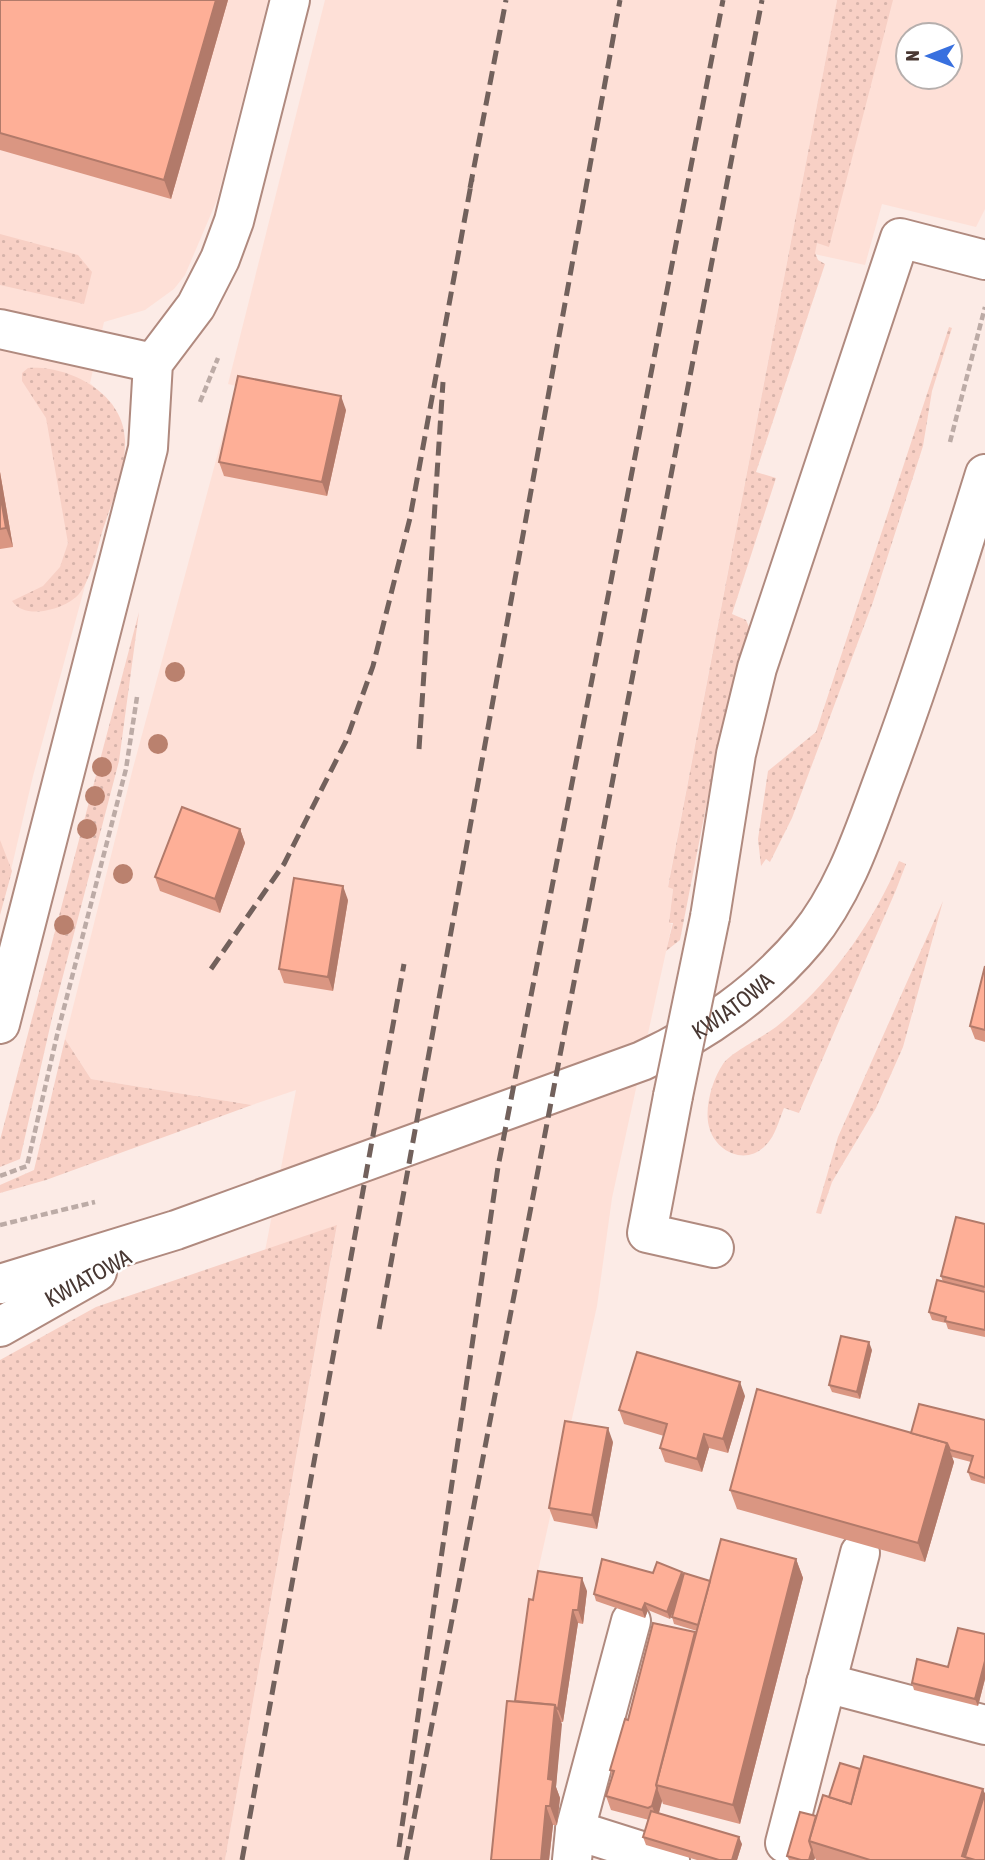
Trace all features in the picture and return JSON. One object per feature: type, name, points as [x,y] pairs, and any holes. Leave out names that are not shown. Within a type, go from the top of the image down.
[{"type":"street","points":[[0,1024],[148,449],[153,363],[196,306],[220,259],[237,208],[290,0]]},
{"type":"street","points":[[714,1248],[647,1233],[710,917],[736,754],[757,668],[900,238],[985,260]]},
{"type":"street","points":[[0,329],[153,363]]},
{"type":"street","name":"KWIATOWA","points":[[0,1284],[176,1230],[642,1061],[702,1030],[738,1004],[808,938],[850,868],[922,676],[985,474]]},
{"type":"street","name":"KWIATOWA","points":[[0,1327],[176,1230]]},
{"type":"street","points":[[785,1843],[860,1553]]},
{"type":"street","points":[[631,1621],[574,1845],[670,1860]]},
{"type":"street","points":[[826,1683],[985,1725]]},
{"type":"shaded area","points":[[0,0],[268,0],[217,200],[185,275],[174,289],[145,310],[104,322],[90,383],[113,405],[125,444],[117,484],[88,575],[33,776],[4,900],[0,899]]},
{"type":"shaded area","points":[[325,0],[837,0],[668,886],[673,888],[669,923],[672,924],[612,1198],[597,1306],[536,1580],[514,1719],[497,1860],[225,1860],[337,1226],[265,1251],[296,1090],[252,1105],[91,1079],[65,1039],[133,768],[236,386],[228,384]]},
{"type":"shaded area","points":[[837,0],[893,0],[829,247],[817,243],[815,253],[818,260],[825,264],[756,472],[776,478],[732,614],[746,620],[749,627],[715,761],[680,940],[666,951],[673,923],[669,923],[673,889],[668,887]]},
{"type":"shaded area","points":[[849,0],[985,0],[985,209],[976,227],[882,204],[865,265],[800,251]]},
{"type":"shaded area","points":[[0,234],[78,255],[92,272],[84,304],[0,285]]},
{"type":"shaded area","points":[[949,327],[952,328],[932,391],[923,446],[873,602],[792,818],[770,862],[766,859],[761,866],[758,839],[768,771],[816,732]]},
{"type":"shaded area","points":[[28,368],[61,372],[92,386],[105,396],[115,409],[125,440],[118,485],[84,587],[65,604],[35,612],[18,607],[12,601],[43,586],[60,567],[68,543],[46,418],[22,381],[22,373]]},
{"type":"shaded area","points":[[139,612],[119,761],[52,1018],[20,1159],[0,1167],[0,1140]]},
{"type":"shaded area","points":[[0,840],[12,871],[0,915]]},
{"type":"shaded area","points":[[899,861],[906,864],[896,890],[799,1113],[784,1108],[771,1138],[758,1152],[741,1155],[726,1150],[714,1138],[708,1122],[712,1087],[723,1064],[776,1027],[831,973],[863,930]]},
{"type":"shaded area","points":[[943,901],[903,1047],[876,1108],[832,1182],[821,1214],[816,1213],[838,1137]]},
{"type":"shaded area","points":[[65,1039],[91,1079],[252,1105],[46,1180],[0,1193],[0,1185],[34,1170]]},
{"type":"shaded area","points":[[337,1225],[225,1860],[0,1860],[0,1360],[96,1307]]},
{"type":"building","points":[[0,0],[216,0],[164,180],[0,133]]},
{"type":"building","points":[[238,376],[341,396],[322,482],[219,462]]},
{"type":"building","points":[[0,493],[6,528],[0,529]]},
{"type":"building","points":[[182,807],[240,829],[215,899],[155,877]]},
{"type":"building","points":[[294,878],[343,886],[328,977],[279,969]]},
{"type":"building","points":[[985,966],[985,1030],[970,1026]]},
{"type":"building","points":[[956,1217],[985,1224],[985,1287],[941,1276]]},
{"type":"building","points":[[937,1280],[985,1292],[985,1330],[945,1321],[946,1317],[929,1312]]},
{"type":"building","points":[[841,1336],[869,1342],[857,1392],[829,1385]]},
{"type":"building","points":[[637,1352],[740,1382],[723,1439],[704,1434],[697,1459],[660,1448],[667,1424],[619,1410]]},
{"type":"building","points":[[757,1389],[947,1443],[918,1543],[730,1490]]},
{"type":"building","points":[[919,1404],[985,1420],[985,1478],[968,1472],[973,1456],[950,1450],[947,1443],[911,1433]]},
{"type":"building","points":[[565,1421],[608,1428],[592,1515],[549,1508]]},
{"type":"building","points":[[721,1539],[796,1559],[733,1805],[656,1785]]},
{"type":"building","points":[[602,1559],[653,1573],[657,1562],[682,1572],[667,1612],[645,1603],[642,1610],[594,1594]]},
{"type":"building","points":[[538,1571],[582,1578],[578,1610],[573,1610],[558,1709],[555,1705],[515,1701],[529,1599],[533,1600]]},
{"type":"building","points":[[684,1573],[710,1581],[698,1625],[672,1617]]},
{"type":"building","points":[[653,1623],[695,1632],[657,1788],[652,1806],[648,1808],[606,1796],[614,1771],[610,1770],[625,1719],[628,1720]]},
{"type":"building","points":[[958,1628],[985,1634],[985,1661],[975,1699],[912,1683],[917,1659],[948,1667]]},
{"type":"building","points":[[507,1701],[555,1705],[548,1779],[553,1780],[550,1806],[546,1806],[541,1860],[491,1860]]},
{"type":"building","points":[[864,1756],[983,1789],[962,1856],[975,1860],[870,1860],[809,1841],[823,1795],[851,1804]]},
{"type":"building","points":[[840,1763],[860,1769],[851,1804],[829,1797]]},
{"type":"building","points":[[985,1793],[985,1860],[975,1860],[965,1857]]},
{"type":"building","points":[[651,1811],[739,1837],[732,1860],[719,1860],[643,1837]]},
{"type":"building","points":[[800,1812],[816,1816],[809,1841],[812,1850],[809,1860],[787,1856]]},
{"type":"railway","points":[[470,188],[506,0]]},
{"type":"railway","points":[[379,1329],[620,0]]},
{"type":"railway","points":[[399,1847],[498,1167],[723,0]]},
{"type":"railway","points":[[406,1860],[762,0]]},
{"type":"railway","points":[[211,969],[284,864],[346,741],[373,666],[410,518],[472,179]]},
{"type":"railway","points":[[419,749],[443,382]]},
{"type":"railway","points":[[242,1860],[404,964]]}]
